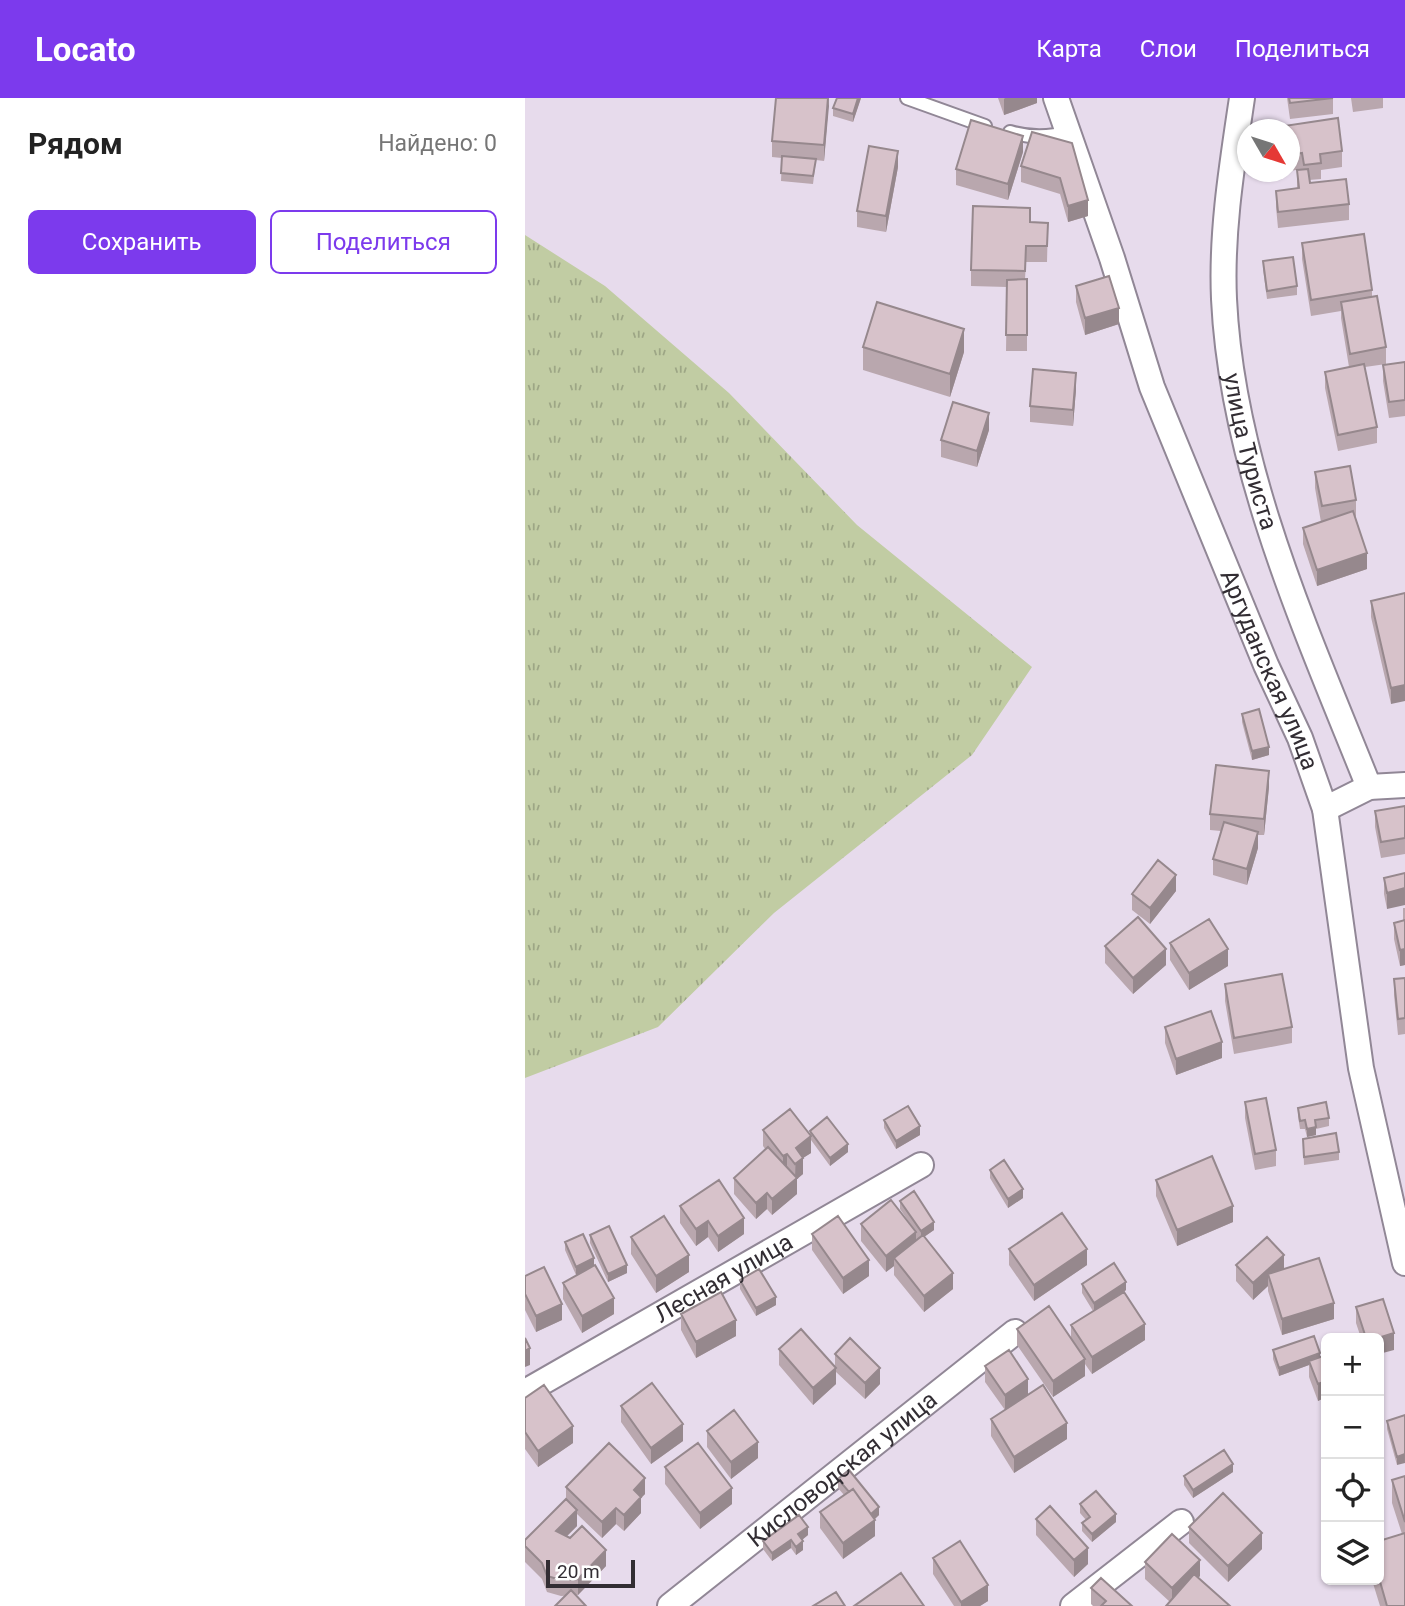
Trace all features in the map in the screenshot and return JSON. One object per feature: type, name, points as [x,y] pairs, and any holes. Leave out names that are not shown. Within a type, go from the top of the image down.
[{"type":"street","name":"Аргуданская улица","points":[[1056,98],[1152,387],[1266,665],[1300,738],[1325,809],[1361,1068],[1405,1264]]},
{"type":"street","name":"улица Туриста","points":[[1242,98],[1230,180],[1224,300],[1243,429],[1264,506],[1302,619],[1369,787]]},
{"type":"street","points":[[1325,809],[1369,787],[1405,785]]},
{"type":"street","name":"Лесная улица","points":[[525,1392],[921,1165]]},
{"type":"street","name":"Кисловодская улица","points":[[670,1606],[1015,1332]]},
{"type":"street","points":[[1073,1606],[1181,1522]]},
{"type":"lane","points":[[907,98],[1028,138],[1069,132]]},
{"type":"green space","points":[[525,235],[605,286],[729,393],[857,525],[1032,667],[972,755],[774,913],[658,1027],[525,1078]]},
{"type":"building","points":[[776,98],[828,98],[824,145],[772,141]]},
{"type":"building","points":[[837,98],[858,98],[853,114],[833,108]]},
{"type":"building","points":[[1289,98],[1333,98],[1290,103]]},
{"type":"building","points":[[1338,118],[1342,151],[1320,154],[1321,163],[1304,165],[1300,153],[1300,124]]},
{"type":"building","points":[[971,120],[1023,136],[1008,184],[956,169]]},
{"type":"building","points":[[1032,132],[1072,143],[1088,200],[1068,206],[1060,178],[1021,166]]},
{"type":"building","points":[[869,146],[898,151],[886,216],[857,211]]},
{"type":"building","points":[[782,156],[816,159],[813,176],[781,173]]},
{"type":"building","points":[[1308,169],[1310,183],[1346,179],[1349,204],[1278,212],[1276,191],[1299,188],[1300,170]]},
{"type":"building","points":[[973,206],[1030,208],[1030,222],[1048,223],[1047,246],[1026,246],[1025,271],[971,270]]},
{"type":"building","points":[[1364,234],[1372,290],[1311,300],[1302,243]]},
{"type":"building","points":[[1293,257],[1297,286],[1267,291],[1263,261]]},
{"type":"building","points":[[1109,276],[1119,308],[1085,318],[1076,286]]},
{"type":"building","points":[[1027,279],[1027,335],[1006,335],[1007,280]]},
{"type":"building","points":[[1377,296],[1386,347],[1350,354],[1341,302]]},
{"type":"building","points":[[877,302],[964,329],[950,374],[863,347]]},
{"type":"building","points":[[1405,362],[1405,400],[1389,402],[1383,365]]},
{"type":"building","points":[[1364,364],[1377,427],[1338,435],[1325,372]]},
{"type":"building","points":[[1033,369],[1076,373],[1073,410],[1030,406]]},
{"type":"building","points":[[953,402],[989,413],[977,451],[941,440]]},
{"type":"building","points":[[1350,466],[1356,500],[1322,506],[1315,472]]},
{"type":"building","points":[[1353,511],[1367,553],[1317,570],[1303,528]]},
{"type":"building","points":[[1405,593],[1405,685],[1391,688],[1371,601]]},
{"type":"building","points":[[1259,709],[1269,747],[1252,751],[1242,714]]},
{"type":"building","points":[[1216,765],[1269,771],[1264,819],[1210,814]]},
{"type":"building","points":[[1405,806],[1405,838],[1381,842],[1375,811]]},
{"type":"building","points":[[1224,822],[1258,832],[1247,869],[1213,859]]},
{"type":"building","points":[[1158,860],[1176,875],[1150,908],[1132,894]]},
{"type":"building","points":[[1405,873],[1405,888],[1387,893],[1384,878]]},
{"type":"building","points":[[1138,917],[1166,949],[1133,978],[1105,946]]},
{"type":"building","points":[[1209,919],[1228,949],[1189,973],[1170,943]]},
{"type":"building","points":[[1405,920],[1405,949],[1400,950],[1394,923]]},
{"type":"building","points":[[1282,974],[1292,1027],[1234,1038],[1225,984]]},
{"type":"building","points":[[1405,978],[1405,1018],[1398,1019],[1394,979]]},
{"type":"building","points":[[1211,1011],[1222,1042],[1176,1059],[1165,1027]]},
{"type":"building","points":[[1266,1098],[1276,1150],[1255,1154],[1245,1102]]},
{"type":"building","points":[[1326,1102],[1329,1118],[1315,1120],[1316,1127],[1307,1129],[1305,1120],[1300,1121],[1298,1108]]},
{"type":"building","points":[[908,1106],[920,1126],[896,1141],[884,1120]]},
{"type":"building","points":[[790,1109],[811,1136],[796,1148],[803,1158],[795,1164],[787,1154],[783,1156],[763,1130]]},
{"type":"building","points":[[827,1117],[848,1144],[830,1158],[810,1131]]},
{"type":"building","points":[[1336,1133],[1339,1152],[1304,1157],[1303,1139]]},
{"type":"building","points":[[768,1147],[797,1178],[772,1199],[767,1193],[756,1203],[734,1178]]},
{"type":"building","points":[[1212,1156],[1233,1206],[1177,1230],[1156,1180]]},
{"type":"building","points":[[1004,1160],[1023,1189],[1008,1199],[990,1170]]},
{"type":"building","points":[[719,1180],[744,1218],[718,1236],[708,1221],[696,1229],[680,1206]]},
{"type":"building","points":[[914,1191],[934,1222],[921,1231],[900,1201]]},
{"type":"building","points":[[891,1200],[916,1232],[886,1256],[861,1224]]},
{"type":"building","points":[[1062,1213],[1087,1249],[1034,1285],[1009,1249]]},
{"type":"building","points":[[664,1216],[689,1255],[656,1276],[631,1237]]},
{"type":"building","points":[[838,1216],[869,1260],[843,1278],[812,1234]]},
{"type":"building","points":[[609,1226],[627,1265],[608,1274],[590,1235]]},
{"type":"building","points":[[583,1234],[594,1258],[576,1267],[565,1242]]},
{"type":"building","points":[[923,1235],[953,1273],[924,1296],[894,1258]]},
{"type":"building","points":[[1267,1237],[1284,1255],[1253,1283],[1236,1265]]},
{"type":"building","points":[[1319,1258],[1334,1303],[1282,1319],[1268,1274]]},
{"type":"building","points":[[1114,1263],[1126,1282],[1094,1303],[1082,1284]]},
{"type":"building","points":[[595,1265],[614,1298],[582,1316],[563,1283]]},
{"type":"building","points":[[544,1267],[562,1304],[536,1316],[525,1294],[525,1276]]},
{"type":"building","points":[[759,1269],[776,1297],[756,1308],[740,1280]]},
{"type":"building","points":[[721,1292],[736,1320],[696,1342],[681,1314]]},
{"type":"building","points":[[1124,1292],[1145,1324],[1092,1357],[1071,1325]]},
{"type":"building","points":[[1383,1299],[1394,1333],[1384,1336],[1384,1333],[1364,1333],[1356,1307]]},
{"type":"building","points":[[1049,1306],[1085,1359],[1053,1381],[1017,1329]]},
{"type":"building","points":[[801,1329],[836,1368],[813,1388],[779,1349]]},
{"type":"building","points":[[1314,1336],[1320,1353],[1279,1368],[1273,1350]]},
{"type":"building","points":[[525,1338],[530,1348],[525,1351]]},
{"type":"building","points":[[850,1338],[880,1368],[865,1383],[835,1354]]},
{"type":"building","points":[[1009,1350],[1028,1379],[1005,1395],[985,1366]]},
{"type":"building","points":[[1321,1357],[1321,1383],[1318,1384],[1309,1361]]},
{"type":"building","points":[[652,1383],[683,1424],[651,1448],[621,1406]]},
{"type":"building","points":[[544,1385],[573,1426],[538,1451],[525,1432],[525,1398]]},
{"type":"building","points":[[1043,1385],[1067,1423],[1014,1457],[991,1419]]},
{"type":"building","points":[[734,1410],[758,1442],[731,1462],[707,1431]]},
{"type":"building","points":[[1405,1415],[1405,1454],[1397,1457],[1387,1421]]},
{"type":"building","points":[[609,1443],[645,1478],[634,1490],[641,1497],[624,1515],[616,1508],[602,1522],[566,1487]]},
{"type":"building","points":[[698,1443],[732,1488],[700,1513],[665,1467]]},
{"type":"building","points":[[1224,1450],[1233,1464],[1193,1490],[1184,1476]]},
{"type":"building","points":[[849,1470],[879,1507],[871,1514],[853,1489],[849,1492],[838,1479]]},
{"type":"building","points":[[1405,1476],[1405,1522],[1392,1480]]},
{"type":"building","points":[[853,1489],[875,1520],[843,1543],[820,1512]]},
{"type":"building","points":[[1096,1491],[1116,1514],[1092,1534],[1082,1523],[1090,1517],[1080,1504]]},
{"type":"building","points":[[1223,1493],[1262,1533],[1228,1566],[1189,1527]]},
{"type":"building","points":[[566,1499],[577,1510],[556,1531],[570,1538],[582,1526],[606,1550],[578,1579],[561,1580],[547,1576],[542,1563],[525,1546],[525,1540]]},
{"type":"building","points":[[1050,1506],[1088,1548],[1074,1560],[1036,1519]]},
{"type":"building","points":[[799,1515],[808,1527],[798,1534],[803,1541],[796,1547],[791,1540],[772,1553],[763,1541]]},
{"type":"building","points":[[1405,1533],[1405,1606],[1387,1606],[1381,1585],[1384,1585],[1384,1539]]},
{"type":"building","points":[[1172,1534],[1200,1560],[1172,1588],[1145,1562]]},
{"type":"building","points":[[960,1541],[988,1585],[961,1602],[933,1558]]},
{"type":"building","points":[[901,1573],[924,1606],[854,1606]]},
{"type":"building","points":[[1194,1574],[1230,1606],[1166,1606]]},
{"type":"building","points":[[1101,1578],[1132,1606],[1101,1606],[1106,1601],[1091,1588]]},
{"type":"building","points":[[571,1590],[586,1606],[555,1606]]},
{"type":"building","points":[[836,1592],[845,1606],[813,1606]]}]
